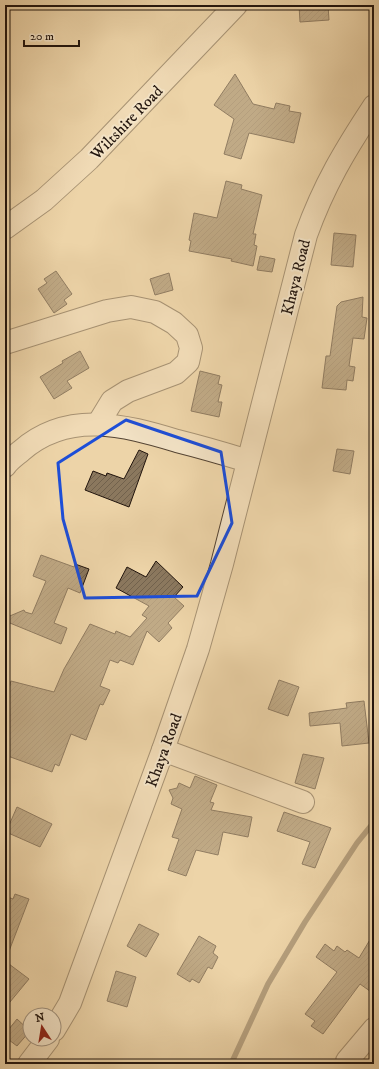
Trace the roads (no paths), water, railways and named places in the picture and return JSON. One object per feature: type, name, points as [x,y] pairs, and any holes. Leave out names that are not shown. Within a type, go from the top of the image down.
[{"type":"street","name":"Wiltshire Road","points":[[5,228],[44,200],[89,159],[236,5]]},
{"type":"street","name":"Khaya Road","points":[[62,1016],[70,1003],[198,650],[222,564],[306,235],[318,201],[330,175],[374,106]]},
{"type":"street","points":[[5,343],[107,311],[131,307],[155,312],[174,323],[187,335],[191,348],[188,362],[176,373],[128,391],[112,401],[98,424]]},
{"type":"street","points":[[5,466],[30,443],[57,430],[81,425],[98,424],[150,433],[248,461]]},
{"type":"street","points":[[163,750],[303,802]]},
{"type":"street","points":[[347,1061],[368,1036]]},
{"type":"street","points":[[29,1064],[42,1047]]},
{"type":"waterway","points":[[231,1064],[268,984],[305,922],[357,843],[374,822]]}]
